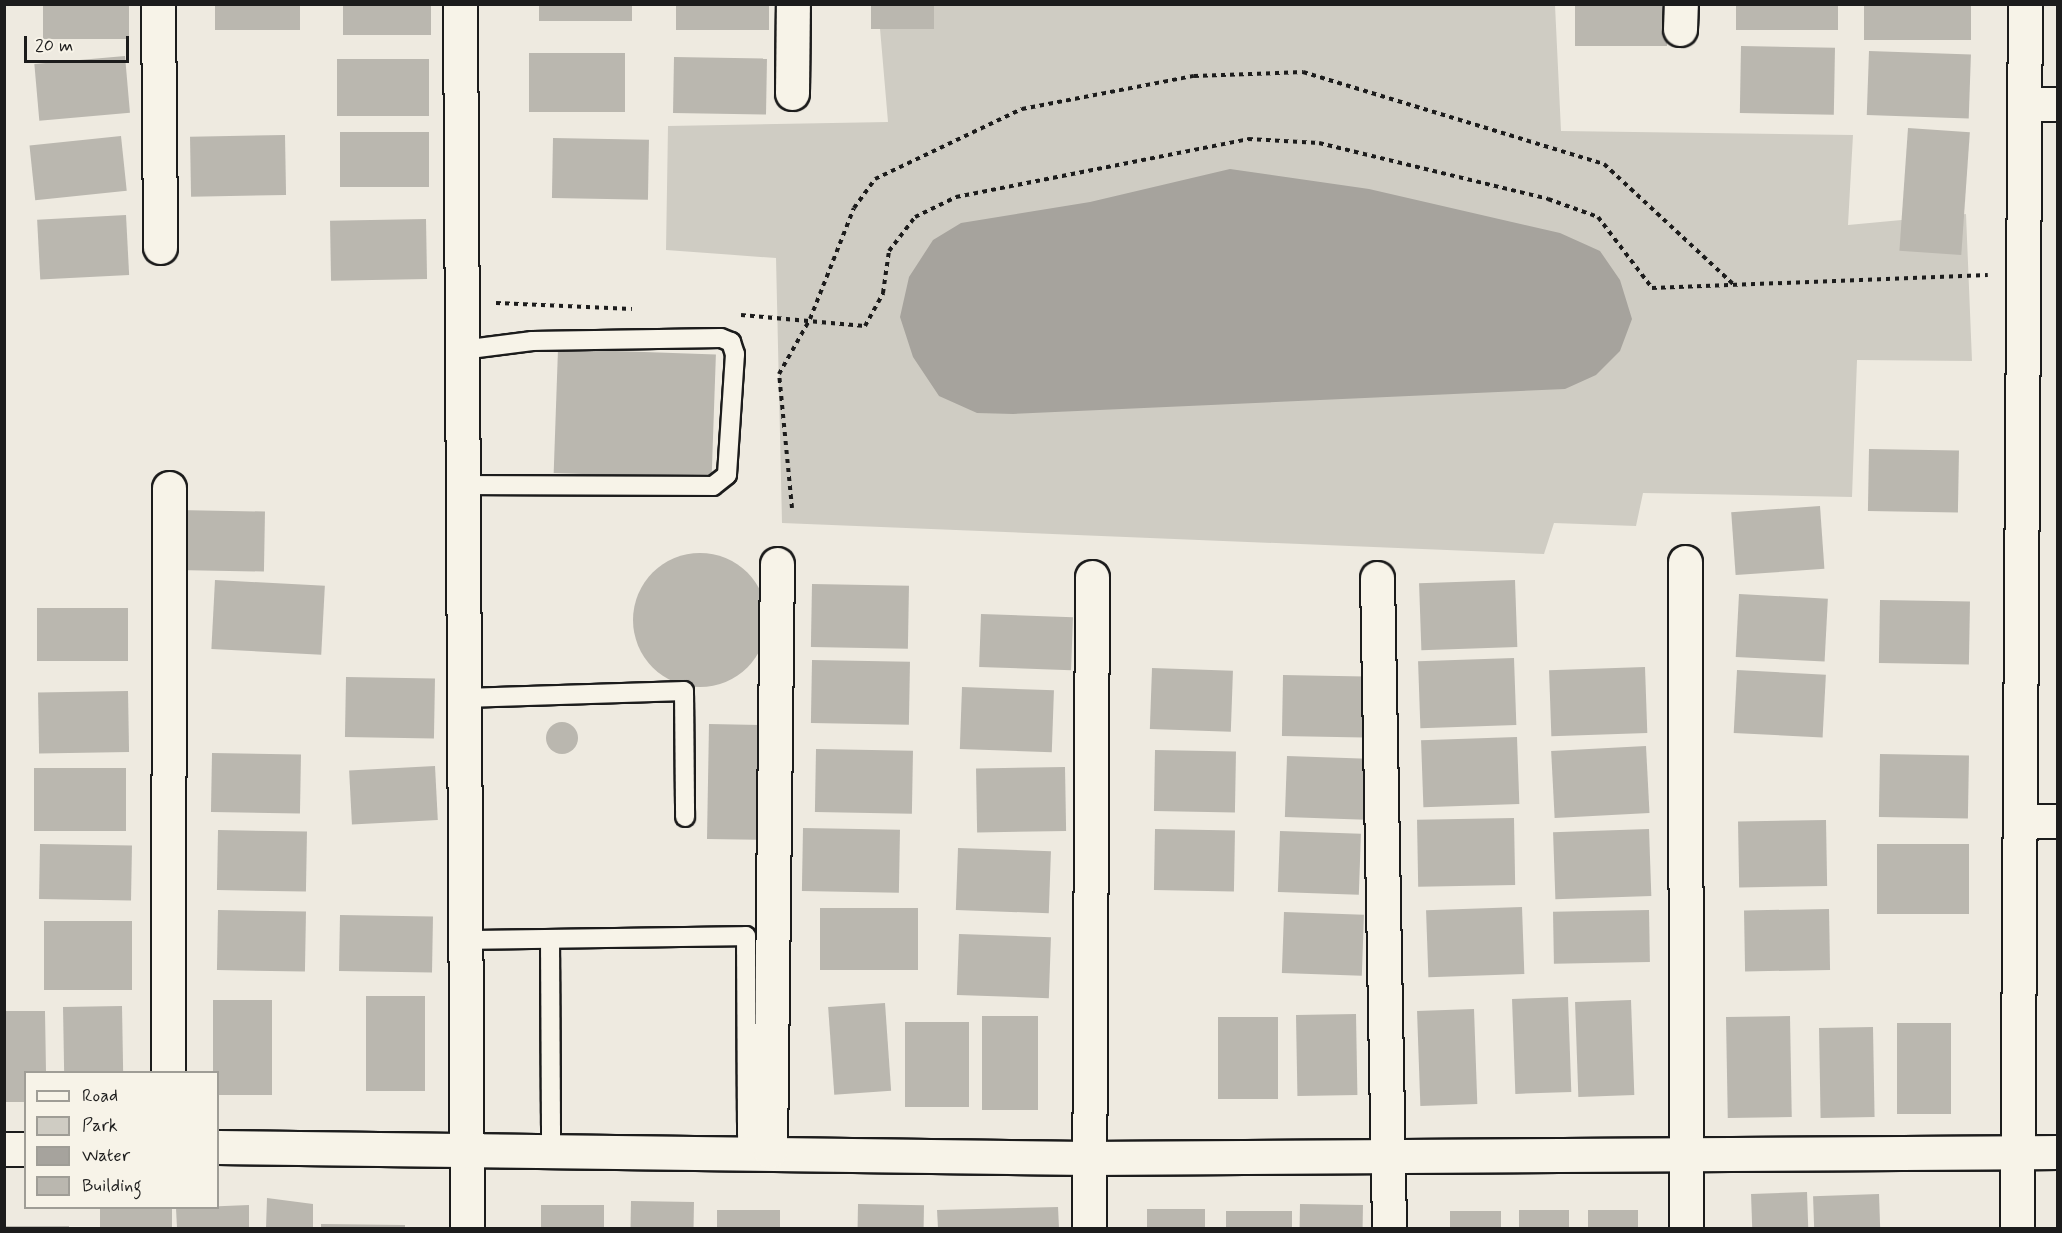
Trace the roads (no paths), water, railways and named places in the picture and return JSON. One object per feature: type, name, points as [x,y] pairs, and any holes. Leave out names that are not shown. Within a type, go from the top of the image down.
[{"type":"street","points":[[158,4],[160,247]]},
{"type":"street","points":[[460,4],[467,1228]]},
{"type":"street","points":[[792,93],[793,4]]},
{"type":"street","points":[[2017,1228],[2020,1151],[2025,4]]},
{"type":"street","points":[[2026,105],[2058,104]]},
{"type":"street","points":[[168,1071],[169,488]]},
{"type":"street","points":[[1685,562],[1684,1157],[1686,1228]]},
{"type":"street","points":[[758,1151],[777,564]]},
{"type":"street","points":[[1089,1228],[1087,1158],[1092,578]]},
{"type":"street","points":[[1377,578],[1389,1228]]},
{"type":"street","points":[[2022,821],[2058,821]]},
{"type":"street","points":[[219,1147],[468,1151],[758,1151],[1087,1158],[1684,1157],[2058,1152]]},
{"type":"street","points":[[4,1149],[24,1149]]},
{"type":"lane","points":[[462,350],[532,341],[721,338],[731,342],[735,354],[727,475],[713,486],[464,485]]},
{"type":"lane","points":[[465,698],[684,692],[685,816]]},
{"type":"lane","points":[[466,940],[746,936],[758,1151]]},
{"type":"lane","points":[[550,939],[551,1151]]},
{"type":"water","points":[[1230,169],[1369,189],[1560,233],[1600,251],[1620,280],[1632,319],[1620,351],[1596,375],[1565,389],[1013,414],[977,413],[939,396],[913,357],[900,317],[909,277],[933,240],[961,223],[1090,202]]}]
